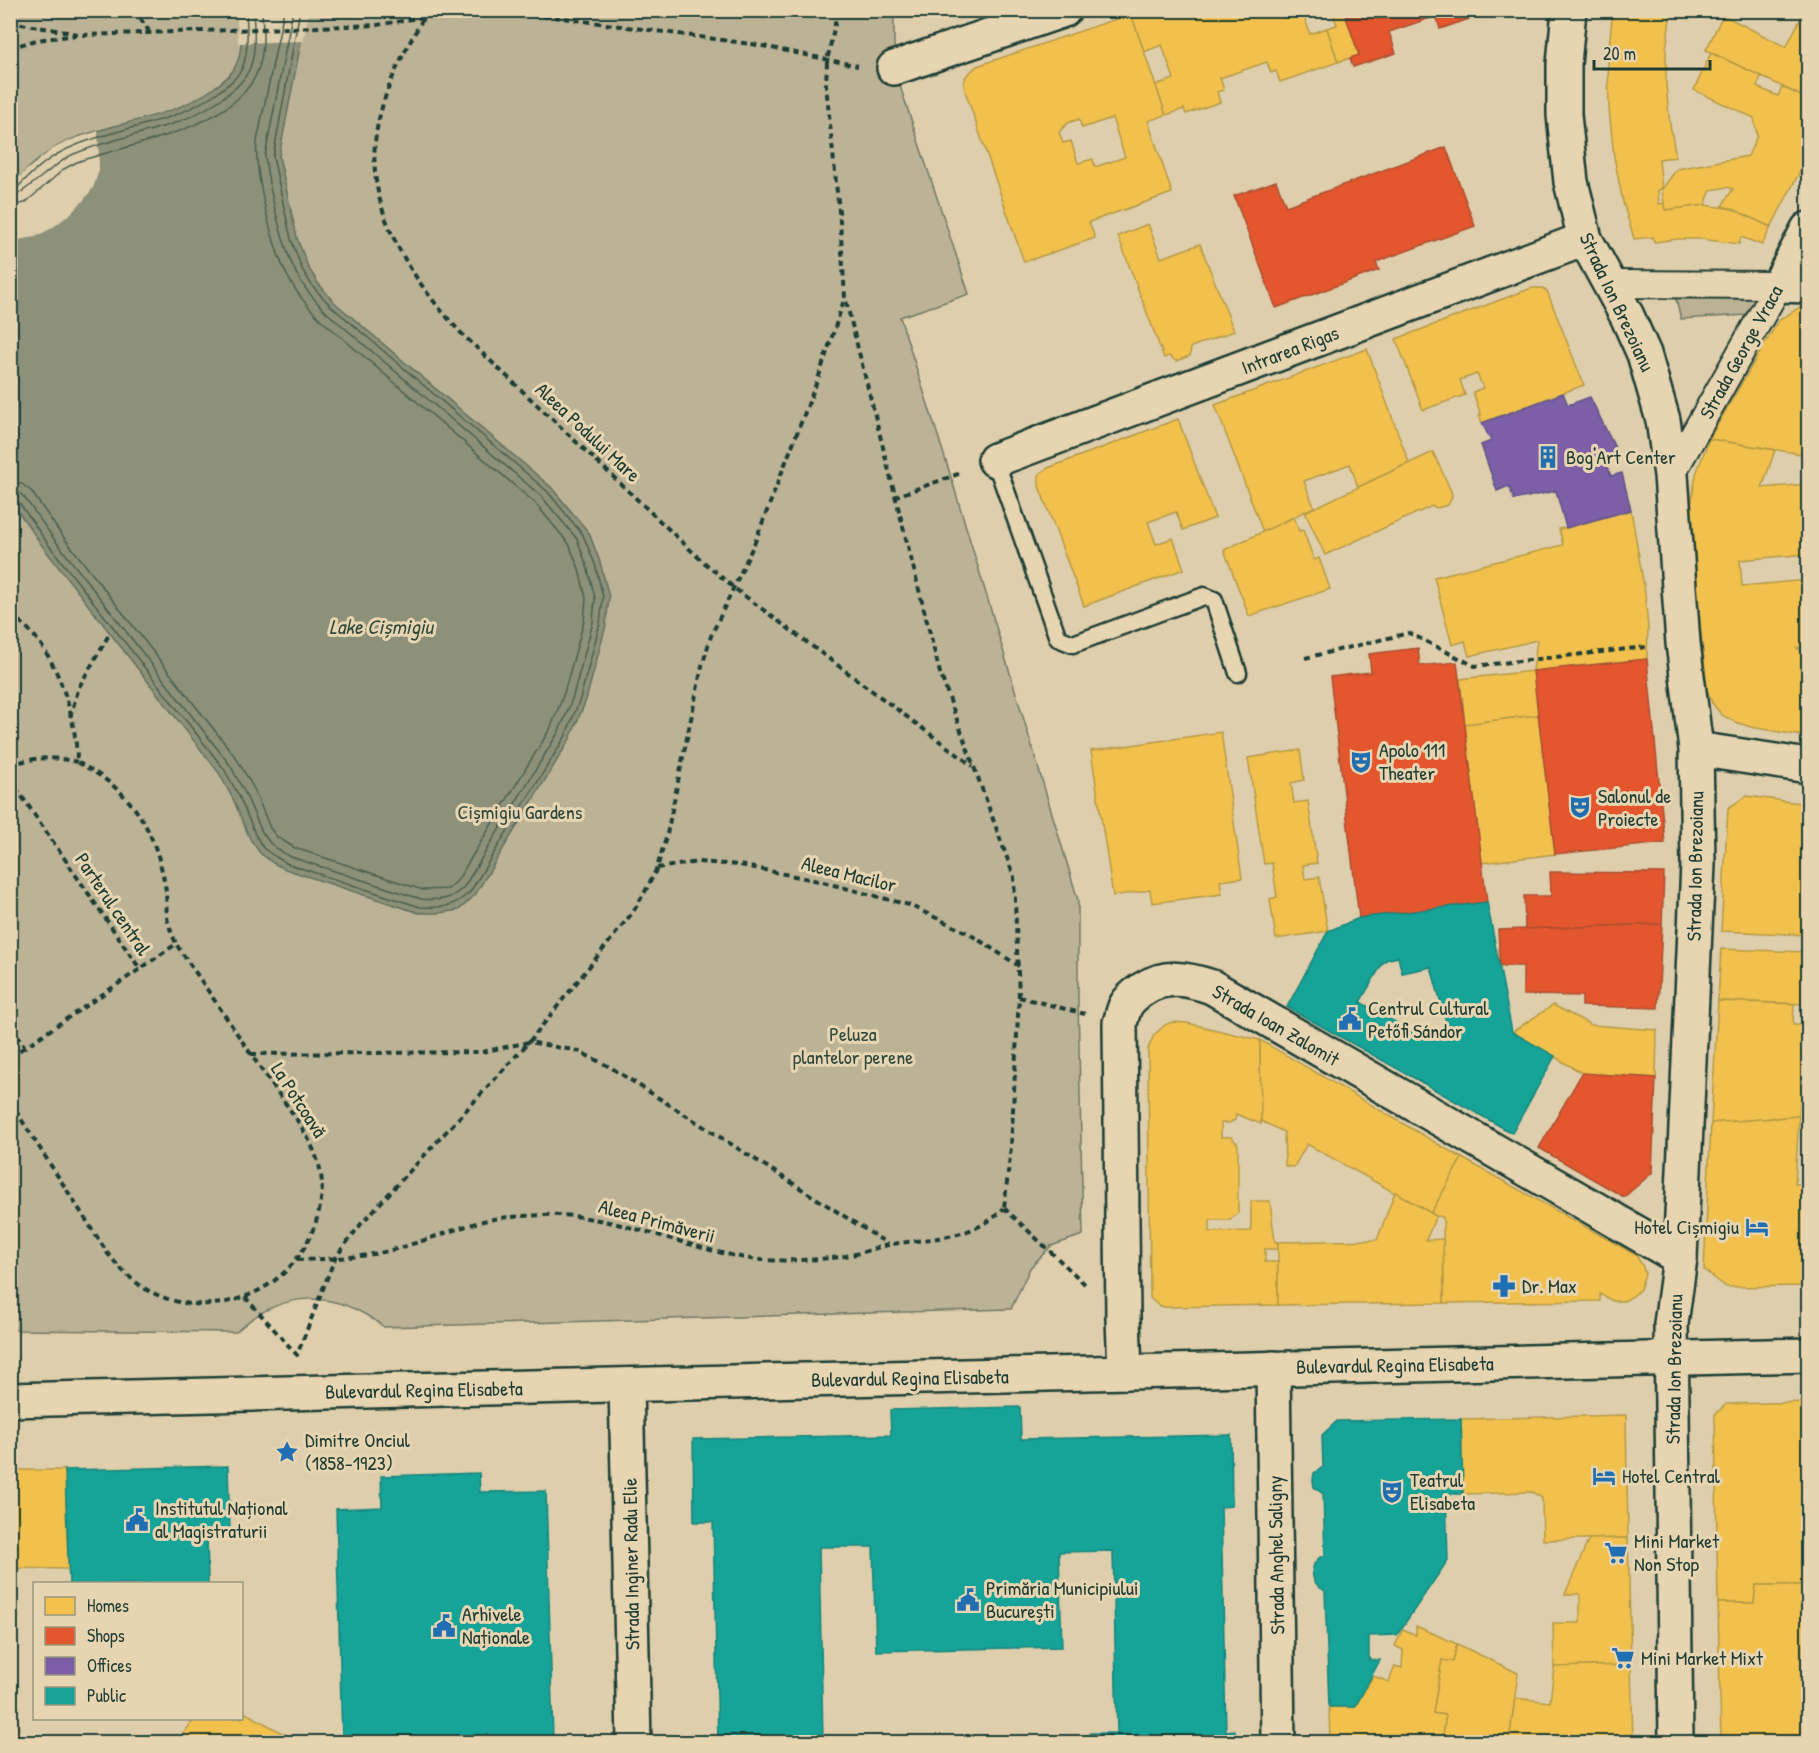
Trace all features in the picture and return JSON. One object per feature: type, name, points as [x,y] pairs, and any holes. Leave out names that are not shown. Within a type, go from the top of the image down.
[{"type":"street","points":[[894,68],[1064,10]]},
{"type":"street","name":"Strada Ion Brezoianu","points":[[1569,10],[1564,64],[1566,152],[1571,182],[1586,239],[1628,316],[1653,383],[1663,420],[1671,475],[1683,643],[1696,749],[1698,864],[1680,1258],[1671,1324],[1676,1743]]},
{"type":"street","name":"Strada George Vraca","points":[[1671,475],[1794,286],[1809,228]]},
{"type":"street","name":"Intrarea Rigas","points":[[995,460],[1586,239]]},
{"type":"street","points":[[1609,284],[1794,286]]},
{"type":"street","points":[[1696,749],[1809,766]]},
{"type":"street","name":"Strada Ioan Zalomit","points":[[1125,1372],[1120,1023],[1125,1006],[1135,994],[1168,978],[1191,980],[1212,987],[1680,1258]]},
{"type":"street","name":"Bulevardul Regina Elisabeta","points":[[10,1401],[1809,1355]]},
{"type":"street","name":"Strada Anghel Saligny","points":[[1273,1368],[1278,1743]]},
{"type":"street","name":"Strada Inginer Radu Elie","points":[[626,1385],[634,1743]]},
{"type":"lane","points":[[995,460],[1058,638],[1073,644],[1204,596],[1214,600],[1238,674]]},
{"type":"path","points":[[134,10],[149,32]]},
{"type":"path","name":"Aleea Podului Mare","points":[[428,10],[401,57],[389,87],[379,120],[374,148],[376,181],[382,210],[397,247],[425,291],[460,332],[689,549],[734,588],[974,767]]},
{"type":"path","points":[[549,10],[555,17]]},
{"type":"path","points":[[838,10],[827,61],[826,85],[840,221],[845,297],[940,674],[1014,877],[1019,997],[1011,1147],[1004,1208],[1123,1319]]},
{"type":"path","points":[[10,48],[36,40],[84,34],[377,25],[424,16],[479,13],[555,17],[758,45],[863,67],[894,68]]},
{"type":"path","points":[[10,22],[84,34]]},
{"type":"path","points":[[245,1297],[297,1355],[335,1258],[361,1224],[529,1042],[633,912],[657,868],[667,834],[702,666],[711,636],[755,542],[815,387],[845,297]]},
{"type":"path","points":[[894,497],[995,460]]},
{"type":"path","points":[[10,615],[34,634],[49,655],[60,681],[70,718],[77,762]]},
{"type":"path","points":[[70,718],[79,687],[110,633]]},
{"type":"path","points":[[1305,658],[1409,633],[1475,666],[1683,643]]},
{"type":"path","name":"La Potcoavă","points":[[10,765],[27,759],[43,757],[57,757],[77,762],[97,772],[119,789],[146,823],[160,861],[166,888],[167,920],[176,944],[309,1139],[321,1176],[321,1202],[316,1224],[297,1260],[281,1277],[265,1289],[224,1303],[195,1304],[169,1298],[142,1287],[108,1254],[10,1102]]},
{"type":"path","name":"Parterul central","points":[[10,779],[140,969],[24,1047]]},
{"type":"path","name":"Aleea Macilor","points":[[657,868],[698,862],[740,865],[819,881],[909,905],[968,933],[1019,967]]},
{"type":"path","points":[[140,969],[176,944]]},
{"type":"path","points":[[1019,997],[1120,1023]]},
{"type":"path","points":[[10,1026],[24,1047],[10,1056]]},
{"type":"path","points":[[251,1054],[482,1052],[529,1042],[578,1051],[610,1067],[889,1244]]},
{"type":"path","name":"Aleea Primăverii","points":[[297,1260],[358,1257],[422,1242],[485,1221],[545,1215],[601,1221],[711,1251],[754,1260],[849,1256],[889,1244],[937,1238],[975,1229],[994,1220],[1004,1208]]},
{"type":"green space","name":"Cișmigiu Gardens","points":[[11,11],[894,11],[894,68],[969,294],[900,317],[951,477],[1078,900],[1083,1235],[1051,1246],[1030,1268],[1011,1309],[384,1327],[346,1306],[308,1299],[272,1308],[236,1332],[11,1330]]},
{"type":"green space","points":[[1672,284],[1779,285],[1763,314],[1681,319]]},
{"type":"water","name":"Lake Cișmigiu","points":[[240,11],[307,11],[279,156],[297,238],[308,267],[318,283],[334,302],[551,487],[589,533],[600,562],[609,597],[606,625],[586,700],[570,739],[475,895],[459,910],[419,913],[285,869],[260,853],[250,839],[219,773],[43,547],[11,501],[10,186],[44,155],[68,141],[160,114],[196,99],[214,88],[230,75],[238,59],[241,45]]},
{"type":"pier","points":[[309,12],[303,41],[238,43],[237,14]]},
{"type":"pier","points":[[98,131],[99,170],[93,188],[83,201],[52,228],[35,237],[11,241],[11,186],[51,150],[68,141]]},
{"type":"building: Homes","points":[[1141,10],[1302,10],[1310,34],[1327,28],[1338,62],[1280,82],[1276,71],[1271,73],[1267,62],[1220,78],[1224,90],[1217,92],[1220,102],[1186,114],[1184,109],[1166,115],[1155,85],[1174,79],[1162,45],[1144,52],[1131,14]]},
{"type":"building: Homes","points":[[1332,10],[1363,10],[1346,17],[1359,55],[1338,62],[1327,28],[1337,25]]},
{"type":"building: Homes","points":[[1613,10],[1671,10],[1666,50],[1666,84],[1676,157],[1659,159],[1662,189],[1658,190],[1659,204],[1664,203],[1665,210],[1705,205],[1733,209],[1771,227],[1762,245],[1741,237],[1739,244],[1700,239],[1654,242],[1653,237],[1634,239],[1623,202],[1614,157],[1609,109],[1608,56]]},
{"type":"building: Homes","points":[[1805,10],[1808,10],[1808,99],[1706,50],[1723,15],[1786,47]]},
{"type":"building: Homes","points":[[1131,14],[1166,115],[1148,121],[1172,193],[1089,222],[1095,238],[1024,262],[965,91],[966,76],[977,66]],"holes":[[[1112,118],[1125,157],[1095,167],[1093,159],[1078,163],[1071,141],[1063,143],[1059,132],[1068,123],[1079,119],[1082,128]]]},
{"type":"building: Homes","points":[[1711,53],[1761,76],[1757,87],[1778,96],[1782,87],[1808,99],[1808,156],[1771,227],[1722,206],[1733,189],[1727,187],[1711,190],[1705,205],[1665,210],[1662,189],[1677,169],[1748,156],[1757,136],[1754,118],[1694,90]]},
{"type":"building: Homes","points":[[1148,224],[1161,258],[1200,244],[1234,331],[1191,347],[1190,356],[1176,361],[1169,356],[1164,358],[1118,236]]},
{"type":"building: Homes","points":[[1532,288],[1542,288],[1547,291],[1584,385],[1482,423],[1473,392],[1483,388],[1477,374],[1460,380],[1465,395],[1423,410],[1396,339]]},
{"type":"building: Homes","points":[[1803,305],[1808,305],[1808,455],[1709,439],[1778,321]]},
{"type":"building: Homes","points":[[1367,349],[1409,463],[1358,487],[1350,464],[1304,481],[1314,507],[1263,532],[1215,405]]},
{"type":"building: Homes","points":[[1178,419],[1215,518],[1183,530],[1176,512],[1148,522],[1156,544],[1173,538],[1184,569],[1084,606],[1039,486],[1039,474],[1048,468]]},
{"type":"building: Homes","points":[[1709,439],[1775,450],[1762,488],[1808,484],[1808,554],[1740,560],[1742,586],[1808,580],[1808,646],[1797,648],[1808,656],[1808,737],[1735,722],[1722,715],[1712,703],[1707,689],[1690,512],[1696,474]]},
{"type":"building: Homes","points":[[1433,452],[1451,491],[1452,497],[1448,505],[1437,508],[1432,506],[1325,555],[1305,512]]},
{"type":"building: Homes","points":[[1631,510],[1645,593],[1648,628],[1647,659],[1533,671],[1537,640],[1469,656],[1465,641],[1452,645],[1434,577],[1563,545],[1559,529]]},
{"type":"building: Homes","points":[[1294,517],[1299,531],[1303,530],[1314,560],[1319,558],[1330,589],[1249,616],[1224,550]]},
{"type":"building: Homes","points":[[1533,671],[1538,715],[1465,724],[1460,679]]},
{"type":"building: Homes","points":[[1538,715],[1555,854],[1482,863],[1465,724]]},
{"type":"building: Homes","points":[[1221,732],[1242,878],[1220,881],[1222,894],[1152,903],[1150,890],[1113,896],[1091,751]]},
{"type":"building: Homes","points":[[1300,750],[1304,780],[1291,783],[1294,803],[1308,801],[1317,863],[1303,865],[1305,879],[1319,877],[1328,931],[1276,939],[1270,899],[1277,897],[1272,863],[1264,864],[1248,758]]},
{"type":"building: Homes","points":[[1747,796],[1808,804],[1808,935],[1721,931],[1728,808]]},
{"type":"building: Homes","points":[[1721,949],[1808,952],[1808,1004],[1718,1001]]},
{"type":"building: Homes","points":[[1718,1001],[1794,1004],[1793,1025],[1808,1025],[1808,1101],[1800,1101],[1799,1116],[1711,1123]]},
{"type":"building: Homes","points":[[1553,1005],[1591,1025],[1657,1030],[1656,1078],[1582,1073],[1512,1032]]},
{"type":"building: Homes","points":[[1172,1022],[1187,1023],[1260,1040],[1261,1124],[1236,1114],[1235,1120],[1221,1123],[1221,1137],[1231,1137],[1238,1144],[1238,1213],[1230,1220],[1210,1220],[1210,1232],[1251,1231],[1251,1201],[1270,1201],[1275,1242],[1278,1242],[1278,1249],[1265,1249],[1265,1262],[1278,1262],[1278,1305],[1164,1307],[1150,1298],[1148,1049],[1154,1035]]},
{"type":"building: Homes","points":[[1260,1040],[1462,1158],[1431,1213],[1307,1144],[1294,1167],[1285,1166],[1284,1132],[1261,1121]]},
{"type":"building: Homes","name":"Hotel Cișmigiu","points":[[1799,1116],[1795,1184],[1808,1184],[1808,1286],[1726,1287],[1704,1270],[1711,1123]]},
{"type":"building: Homes","points":[[1462,1158],[1636,1255],[1645,1274],[1640,1289],[1624,1301],[1613,1301],[1600,1294],[1600,1301],[1444,1303],[1443,1217],[1431,1213]]},
{"type":"building: Homes","points":[[1395,1192],[1436,1216],[1426,1240],[1443,1239],[1444,1303],[1278,1305],[1278,1242],[1377,1240]]},
{"type":"building: Homes","points":[[1808,1402],[1808,1585],[1756,1585],[1754,1603],[1718,1603],[1715,1415],[1726,1404]]},
{"type":"building: Homes","points":[[1626,1415],[1628,1538],[1543,1540],[1542,1498],[1532,1492],[1463,1494],[1461,1419]]},
{"type":"building: Homes","points":[[10,1470],[65,1470],[68,1569],[10,1568]]},
{"type":"building: Homes","points":[[1628,1538],[1631,1665],[1554,1667],[1553,1623],[1580,1623],[1580,1594],[1565,1594],[1589,1539]]},
{"type":"building: Homes","points":[[1756,1585],[1808,1585],[1808,1742],[1721,1742],[1718,1603],[1754,1603]]},
{"type":"building: Homes","points":[[1416,1626],[1457,1644],[1453,1662],[1442,1660],[1433,1713],[1446,1715],[1442,1742],[1330,1742],[1329,1707],[1355,1707],[1373,1676],[1389,1682],[1395,1666],[1402,1668],[1403,1650],[1395,1646],[1403,1629],[1416,1635]]},
{"type":"building: Homes","points":[[1457,1644],[1518,1673],[1509,1742],[1442,1742],[1446,1715],[1433,1713],[1442,1660],[1453,1662]]},
{"type":"building: Homes","points":[[1631,1665],[1633,1742],[1509,1742],[1515,1698],[1550,1702],[1554,1667]]},
{"type":"building: Homes","points":[[10,1697],[19,1729],[10,1731]]},
{"type":"building: Homes","points":[[243,1712],[286,1735],[281,1742],[178,1741],[194,1720],[243,1720]]},
{"type":"building: Shops","points":[[1363,10],[1495,10],[1440,29],[1436,16],[1389,32],[1396,53],[1353,67],[1350,58],[1359,55],[1346,17]]},
{"type":"building: Shops","points":[[1446,147],[1475,226],[1376,262],[1379,270],[1276,308],[1234,196],[1276,181],[1286,206]]},
{"type":"building: Shops","points":[[1418,648],[1420,666],[1457,662],[1487,902],[1359,918],[1330,677],[1371,672],[1369,654]]},
{"type":"building: Shops","points":[[1647,659],[1665,843],[1555,854],[1533,671]]},
{"type":"building: Shops","points":[[1550,872],[1664,873],[1662,924],[1525,929],[1524,896],[1551,896]]},
{"type":"building: Shops","points":[[1662,924],[1658,1008],[1582,1006],[1582,996],[1523,995],[1523,966],[1500,966],[1498,930]]},
{"type":"building: Shops","points":[[1582,1073],[1656,1078],[1652,1173],[1624,1197],[1539,1148]]},
{"type":"building: Offices","name":"Bog'Art Center","points":[[1563,393],[1568,405],[1590,397],[1618,454],[1605,460],[1611,476],[1622,473],[1631,510],[1566,528],[1556,491],[1514,500],[1509,486],[1497,491],[1481,445],[1491,441],[1482,423]]},
{"type":"building: Public","name":"Centrul Cultural Petőfi Sándor","points":[[1487,902],[1512,1032],[1555,1056],[1512,1133],[1287,1007],[1328,931],[1359,918]],"holes":[[[1398,957],[1402,973],[1431,967],[1449,1033],[1423,1038],[1360,1002],[1386,960]]]},
{"type":"building: Public","name":"Primăria Municipiului București","points":[[1020,1407],[1021,1439],[1231,1435],[1232,1506],[1221,1507],[1226,1731],[1235,1730],[1235,1742],[1091,1742],[1090,1733],[1117,1733],[1113,1551],[1059,1552],[1062,1647],[876,1651],[873,1547],[819,1547],[823,1742],[718,1742],[713,1522],[694,1522],[693,1439],[891,1435],[890,1410]]},
{"type":"building: Public","points":[[1461,1419],[1463,1494],[1446,1494],[1448,1560],[1397,1635],[1369,1636],[1369,1660],[1380,1660],[1355,1707],[1329,1707],[1325,1591],[1314,1581],[1312,1572],[1314,1564],[1319,1558],[1325,1556],[1323,1494],[1314,1487],[1313,1480],[1314,1473],[1323,1467],[1322,1435],[1337,1421]]},
{"type":"building: Public","points":[[228,1466],[230,1531],[207,1531],[208,1582],[69,1582],[65,1470]]},
{"type":"building: Public","name":"Arhivele Naționale","points":[[479,1473],[480,1492],[546,1491],[553,1742],[342,1742],[336,1509],[382,1507],[381,1476]]},
{"type":"place","name":"Bog'Art Center","points":[[1548,457]]},
{"type":"place","name":"Apolo 111 Theater","points":[[1361,762]]},
{"type":"place","name":"Salonul de Proiecte","points":[[1580,807]]},
{"type":"place","name":"Centrul Cultural Petőfi Sándor","points":[[1350,1019]]},
{"type":"place","name":"Hotel Cișmigiu","points":[[1757,1227]]},
{"type":"place","name":"Dr. Max","points":[[1504,1286]]},
{"type":"place","name":"Dimitre Onciul (1858-1923)","points":[[287,1452]]},
{"type":"place","name":"Hotel Central","points":[[1604,1476]]},
{"type":"place","name":"Teatrul Elisabeta","points":[[1392,1492]]},
{"type":"place","name":"Institutul Național al Magistraturii","points":[[137,1520]]},
{"type":"place","name":"Mini Market Non Stop","points":[[1616,1553]]},
{"type":"place","name":"Primăria Municipiului București","points":[[968,1600]]},
{"type":"place","name":"Arhivele Naționale","points":[[444,1626]]},
{"type":"place","name":"Mini Market Mixt","points":[[1623,1658]]},
{"type":"park label","name":"Peluza plantelor perene","points":[[853,1046]]}]
